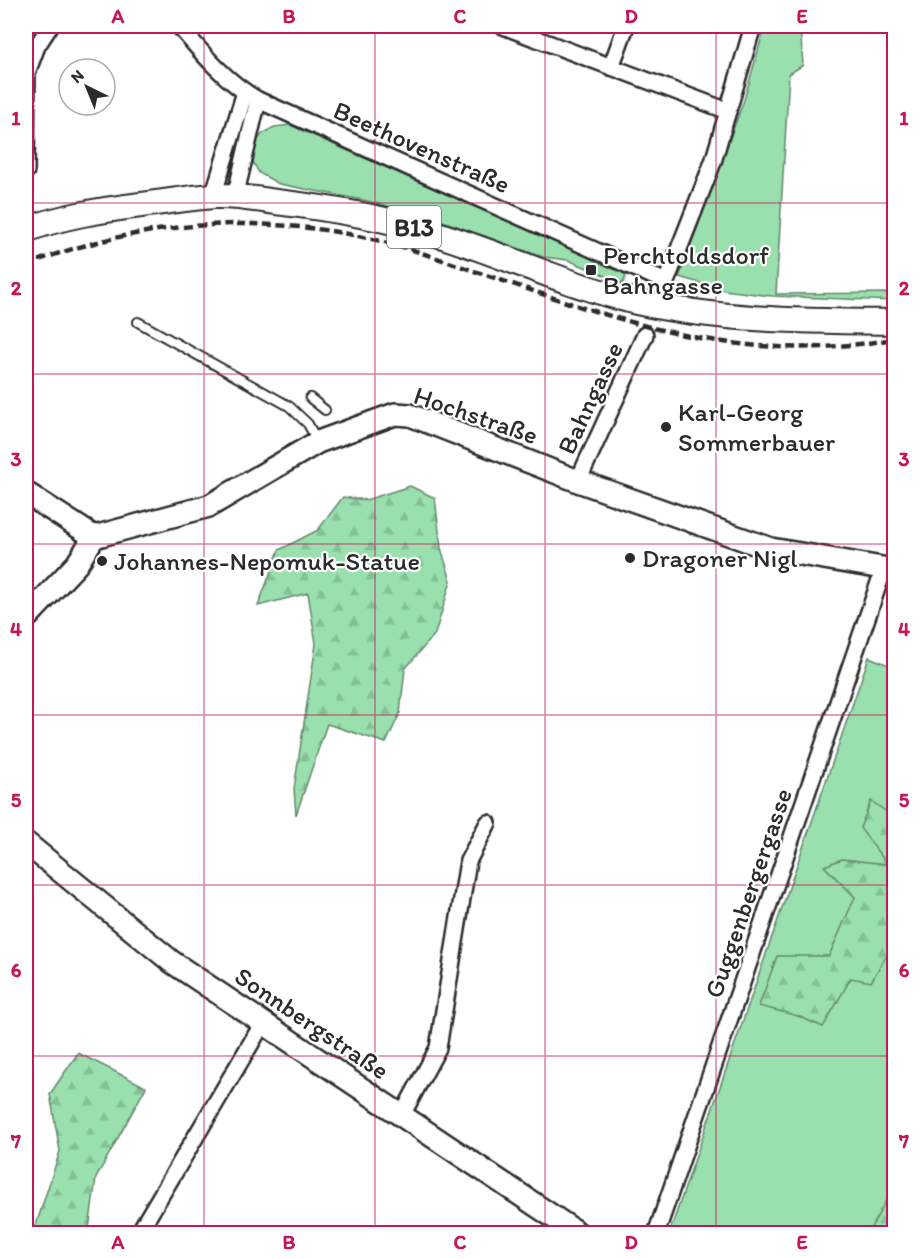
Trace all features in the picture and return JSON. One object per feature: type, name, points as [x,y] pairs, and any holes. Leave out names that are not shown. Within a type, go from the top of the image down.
[{"type":"main road","name":"B13","points":[[27,224],[114,208],[224,197],[334,208],[427,231],[568,281],[645,303],[709,315],[769,320],[894,322]]},
{"type":"main road","name":"Hochstraße","points":[[94,537],[209,506],[340,430],[395,414],[410,415],[578,481],[771,549],[889,569]]},
{"type":"main road","points":[[26,494],[94,537],[77,564],[26,618]]},
{"type":"main road","name":"Sonnbergstraße","points":[[26,843],[172,962],[579,1233]]},
{"type":"street","points":[[26,171],[27,73],[37,46],[50,26]]},
{"type":"street","name":"Beethovenstraße","points":[[179,26],[202,54],[251,96],[666,282],[692,220],[728,111]]},
{"type":"street","points":[[611,67],[626,26]]},
{"type":"street","points":[[508,27],[728,111],[753,26]]},
{"type":"street","points":[[224,197],[251,96]]},
{"type":"street","points":[[224,197],[251,96]]},
{"type":"street","name":"Bahngasse","points":[[578,481],[645,335]]},
{"type":"street","name":"Guggenbergergasse","points":[[656,1233],[889,569]]},
{"type":"street","points":[[402,1115],[438,1048],[468,861],[488,823]]},
{"type":"street","points":[[138,1233],[263,1023]]},
{"type":"lane","points":[[138,322],[289,406],[308,424],[318,442]]},
{"type":"lane","points":[[310,398],[325,410]]},
{"type":"green space","points":[[765,26],[800,26],[803,65],[789,74],[776,294],[894,293],[894,301],[772,296],[724,290],[679,277],[744,100]]},
{"type":"green space","points":[[290,125],[622,272],[626,276],[623,283],[568,260],[543,257],[434,218],[368,201],[279,184],[259,173],[252,160],[255,144],[262,134],[274,127]]},
{"type":"green space","points":[[410,486],[435,498],[441,548],[451,581],[435,634],[405,669],[400,713],[386,743],[327,724],[296,815],[294,789],[316,644],[308,593],[258,606],[279,550],[318,530],[343,497],[366,500]]},
{"type":"green space","points":[[869,657],[891,666],[894,683],[894,1233],[669,1234]]},
{"type":"green space","points":[[871,801],[894,817],[894,943],[871,982],[851,978],[823,1027],[798,1016],[759,1006],[777,956],[829,956],[855,897],[824,866],[842,859],[887,864],[860,828]]},
{"type":"green space","points":[[78,1053],[146,1087],[96,1178],[89,1229],[91,1233],[28,1233],[36,1225],[60,1151],[50,1094]]},
{"type":"green space","points":[[894,1186],[894,1233],[868,1233]]},
{"type":"waterway","points":[[26,37],[35,26]]},
{"type":"railway","points":[[26,265],[68,250],[153,231],[240,224],[284,226],[328,231],[387,243],[591,310],[687,336],[736,344],[786,347],[838,346],[894,339]]},
{"type":"place","name":"Perchtoldsdorf Bahngasse","points":[[591,270]]},
{"type":"place","name":"Karl-Georg Sommerbauer","points":[[666,427]]},
{"type":"place","name":"Dragoner Nigl","points":[[630,558]]},
{"type":"place","name":"Johannes-Nepomuk-Statue","points":[[102,561]]}]
